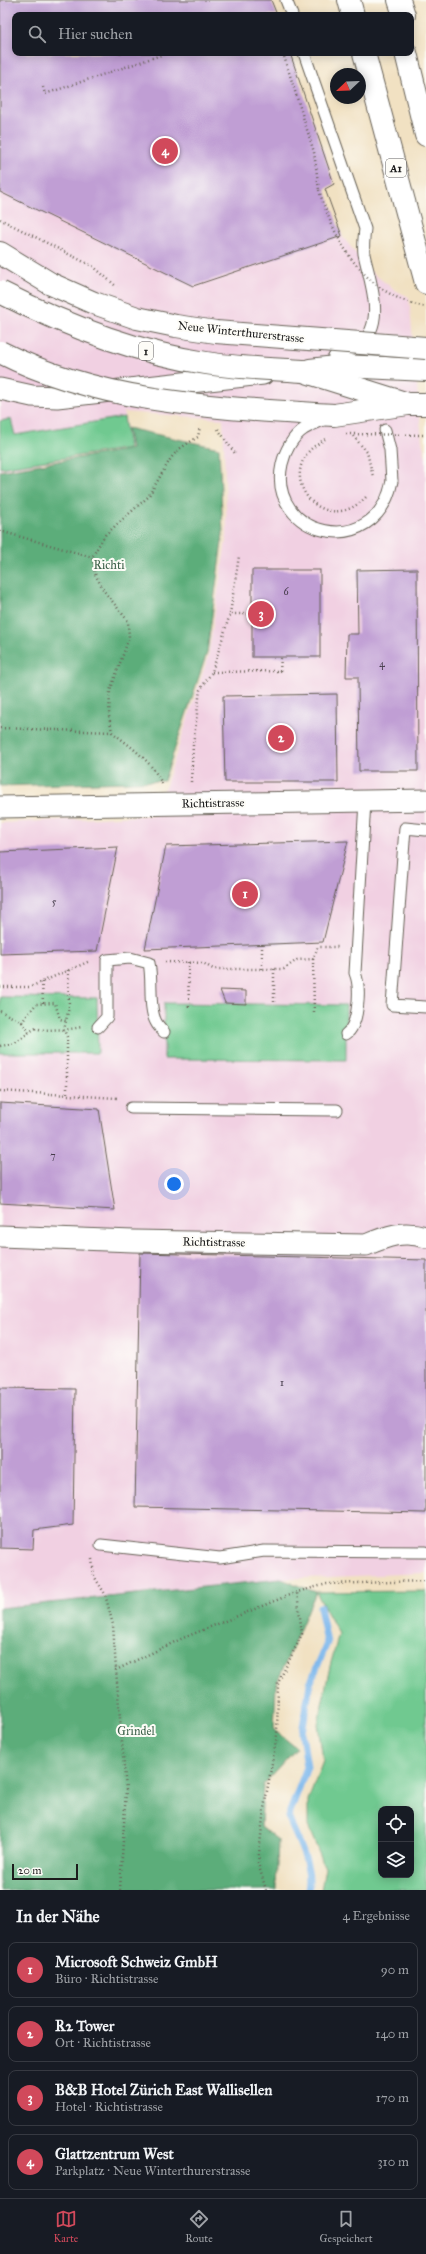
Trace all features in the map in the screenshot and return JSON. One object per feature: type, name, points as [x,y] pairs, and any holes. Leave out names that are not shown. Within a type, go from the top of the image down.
[{"type":"main road","points":[[349,0],[352,12]]},
{"type":"main road","points":[[393,0],[396,12]]},
{"type":"main road","points":[[399,0],[403,12]]},
{"type":"main road","points":[[414,47],[426,85]]},
{"type":"main road","name":"A1","points":[[365,56],[426,283]]},
{"type":"main road","points":[[407,56],[426,134]]},
{"type":"main road","name":"Neue Winterthurerstrasse","points":[[0,253],[51,284],[94,303],[137,318],[216,332],[426,348]]},
{"type":"main road","name":"1","points":[[0,292],[42,314],[92,334],[148,351],[206,363],[303,371],[417,404]]},
{"type":"main road","points":[[0,352],[76,381],[143,397],[337,425],[417,404]]},
{"type":"main road","name":"1","points":[[303,371],[344,366],[426,370]]},
{"type":"street","points":[[0,389],[32,396],[57,397],[279,371],[334,357]]},
{"type":"street","name":"Richtistrasse","points":[[0,806],[426,800]]},
{"type":"street","name":"Richtistrasse","points":[[0,1236],[133,1241],[366,1245],[388,1235],[418,1234],[426,1237]]},
{"type":"lane","points":[[286,0],[291,12]]},
{"type":"lane","points":[[305,56],[365,229],[364,252],[370,273],[374,304],[374,326],[367,337],[359,346],[334,357]]},
{"type":"lane","points":[[337,425],[304,429],[293,440],[283,457],[280,471],[281,486],[286,500],[295,514],[306,523],[320,530],[347,531],[359,527],[371,521],[382,509],[389,495],[392,480],[391,458],[385,430]]},
{"type":"lane","points":[[346,1034],[350,1031],[356,1014],[358,981],[355,973],[365,801]]},
{"type":"lane","points":[[426,830],[405,828],[392,1004],[426,1007]]},
{"type":"lane","points":[[93,1027],[108,1017],[107,960],[130,958],[149,963],[155,1022],[164,1032]]},
{"type":"lane","points":[[131,1108],[337,1110]]},
{"type":"lane","points":[[101,1545],[220,1558],[264,1551],[426,1552]]},
{"type":"path","points":[[43,87],[45,94],[158,56]]},
{"type":"path","points":[[283,56],[314,152],[319,190],[337,238],[346,254],[363,273],[400,299],[426,307]]},
{"type":"path","points":[[112,732],[109,716],[110,690],[129,638],[128,621],[104,591],[95,574],[92,557],[104,536],[148,496],[171,458],[179,449],[198,438],[201,425]]},
{"type":"path","points":[[337,425],[426,435]]},
{"type":"path","points":[[216,426],[236,455]]},
{"type":"path","points":[[327,438],[310,450],[301,466],[300,482],[307,498],[321,509],[338,512],[354,507],[368,495],[370,489]]},
{"type":"path","points":[[372,483],[373,477]]},
{"type":"path","points":[[0,531],[92,557]]},
{"type":"path","points":[[180,803],[193,745],[200,690],[212,672],[230,614],[240,556]]},
{"type":"path","points":[[230,614],[252,614]]},
{"type":"path","points":[[212,672],[280,671],[280,657]]},
{"type":"path","points":[[0,728],[112,732],[145,759],[157,772],[180,803]]},
{"type":"path","points":[[262,944],[262,969]]},
{"type":"path","points":[[314,1012],[313,960],[318,947],[343,946]]},
{"type":"path","points":[[0,987],[30,987],[88,961],[107,960]]},
{"type":"path","points":[[149,963],[188,962],[203,963],[213,968],[284,969],[297,960],[313,960]]},
{"type":"path","points":[[188,962],[189,1009]]},
{"type":"path","points":[[274,969],[274,1004]]},
{"type":"path","points":[[67,1095],[67,1037],[64,1030],[69,1007],[68,970]]},
{"type":"path","points":[[42,982],[43,1003]]},
{"type":"path","points":[[22,1022],[36,1004],[43,1003],[55,1003],[60,1019],[66,1021]]},
{"type":"path","points":[[0,1011],[22,1022],[29,1032]]},
{"type":"path","points":[[0,1046],[18,1043],[29,1032],[36,1028],[45,1032],[57,1028],[64,1030],[93,1027]]},
{"type":"path","points":[[0,1091],[123,1099]]},
{"type":"path","points":[[91,1554],[94,1576],[105,1594],[113,1625],[126,1790],[120,1890]]},
{"type":"path","points":[[116,1670],[183,1638],[297,1592],[327,1584],[426,1581]]},
{"type":"path","points":[[266,1890],[258,1863],[264,1808],[277,1735],[278,1683],[302,1634],[297,1592]]},
{"type":"shaded area","points":[[0,0],[271,0],[276,12],[12,12],[12,56],[291,56],[334,184],[325,189],[342,236],[370,271],[395,290],[409,297],[422,441],[426,458],[426,1573],[281,1579],[0,1608],[0,823],[156,815],[208,657],[227,534],[223,419],[124,412],[130,447],[0,470]]},
{"type":"green space","points":[[124,417],[129,448],[0,468],[0,421],[11,419],[15,435]]},
{"type":"green space","name":"Richti","points":[[127,428],[219,448],[223,534],[207,653],[164,781],[0,786],[0,471],[131,449]]},
{"type":"green space","points":[[0,997],[97,998],[98,1053],[0,1053]]},
{"type":"green space","points":[[164,1003],[346,1005],[346,1060],[164,1059]]},
{"type":"green space","name":"Grindel","points":[[281,1579],[316,1592],[276,1685],[274,1730],[297,1748],[263,1785],[261,1827],[278,1840],[276,1890],[0,1890],[0,1608]]},
{"type":"green space","points":[[426,1591],[426,1890],[321,1890],[325,1868],[308,1826],[308,1800],[323,1760],[318,1724],[330,1666],[339,1634],[316,1592]]},
{"type":"building","points":[[0,0],[271,0],[276,12],[12,12],[12,56],[291,56],[334,184],[325,189],[342,236],[193,286],[0,192]]},
{"type":"building","points":[[417,569],[418,771],[359,771],[358,677],[346,677],[347,634],[358,634],[357,570]]},
{"type":"building","points":[[252,570],[320,570],[320,657],[252,657]]},
{"type":"building","points":[[337,694],[338,782],[225,782],[223,696]]},
{"type":"building","points":[[348,841],[323,942],[145,949],[166,846]]},
{"type":"building","points":[[118,847],[97,951],[0,954],[0,852]]},
{"type":"building","points":[[220,990],[246,991],[246,1004],[225,1003]]},
{"type":"building","points":[[0,1103],[99,1109],[115,1210],[0,1203]]},
{"type":"building","points":[[140,1253],[426,1260],[426,1513],[135,1507]]},
{"type":"building","points":[[0,1388],[75,1389],[73,1525],[34,1530],[33,1549],[0,1548]]},
{"type":"waterway","points":[[308,1890],[309,1881],[306,1862],[300,1843],[288,1817],[307,1767],[302,1733],[310,1684],[327,1643],[320,1607]]},
{"type":"place","name":"Glattzentrum West","points":[[165,151]]},
{"type":"place","name":"B&B Hotel Zürich East Wallisellen","points":[[261,614]]},
{"type":"place","name":"R2 Tower","points":[[281,738]]},
{"type":"place","name":"Microsoft Schweiz GmbH","points":[[245,894]]}]
